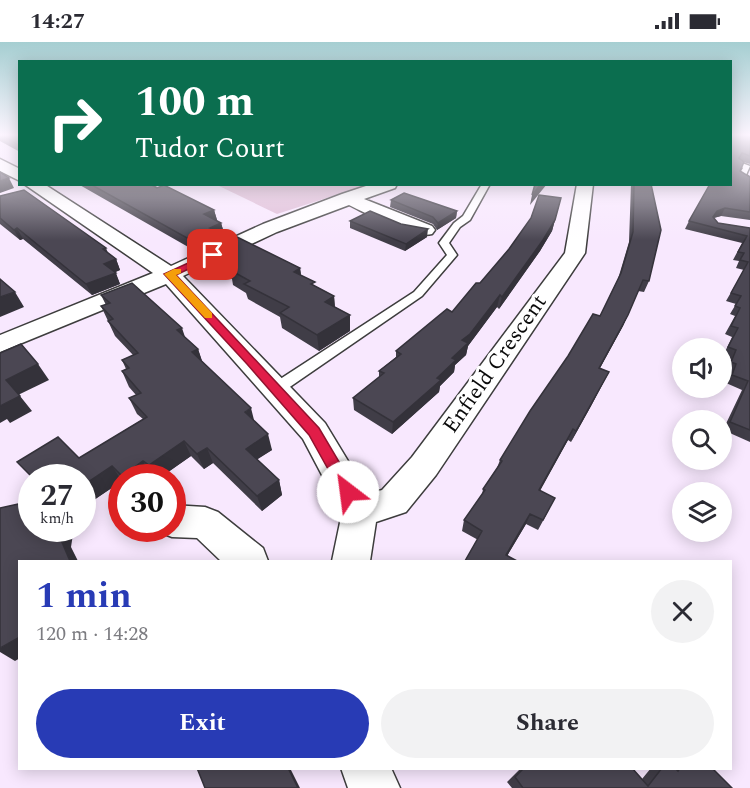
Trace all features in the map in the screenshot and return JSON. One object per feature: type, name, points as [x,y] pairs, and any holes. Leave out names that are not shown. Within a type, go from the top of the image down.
[{"type":"street","points":[[27,186],[169,274],[314,431],[360,512],[351,560]]},
{"type":"street","points":[[0,344],[192,265],[259,233],[383,186]]},
{"type":"street","name":"Enfield Crescent","points":[[360,512],[394,501],[424,466],[575,253],[585,186]]},
{"type":"street","points":[[348,198],[386,216],[425,230]]},
{"type":"street","points":[[186,522],[205,523],[248,560]]},
{"type":"street","points":[[367,770],[374,788]]},
{"type":"lane","points":[[745,170],[742,176],[750,182]]},
{"type":"lane","points":[[276,389],[418,294],[452,255],[444,243],[457,225],[467,218],[485,186]]},
{"type":"shaded area","points":[[219,186],[364,186],[277,214]]},
{"type":"building","points":[[732,170],[741,170],[750,177],[750,212],[725,208],[717,211],[713,217],[718,223],[750,228],[750,430],[732,423],[732,417],[748,381],[732,375],[736,364],[732,362],[732,360],[736,350],[732,348],[732,339],[738,328],[731,326],[740,308],[735,306],[741,296],[731,293],[748,262],[740,260],[744,253],[738,252],[747,236],[689,221],[709,186],[732,186]]},
{"type":"building","points":[[0,172],[9,178],[0,181]]},
{"type":"building","points":[[94,186],[154,186],[157,188],[166,186],[214,210],[204,214],[221,223],[210,228],[217,231],[194,242],[198,233],[187,238]]},
{"type":"building","points":[[634,186],[651,186],[661,230],[649,281],[643,280],[628,315],[599,368],[609,372],[576,431],[573,429],[539,490],[555,498],[543,520],[530,514],[506,555],[515,560],[466,560],[482,531],[464,520],[485,490],[483,489],[502,461],[500,460],[530,411],[568,356],[593,314],[600,316],[621,273],[633,232]]},
{"type":"building","points":[[24,190],[106,248],[103,249],[116,259],[104,264],[116,273],[86,284],[17,228],[14,230],[0,218],[0,196]]},
{"type":"building","points":[[404,193],[457,211],[438,223],[433,217],[391,200]]},
{"type":"building","points":[[539,195],[561,198],[555,220],[502,297],[500,295],[470,334],[462,340],[468,343],[452,358],[456,360],[437,378],[441,380],[393,422],[353,398],[384,373],[379,371],[401,354],[396,351],[447,309],[452,312],[476,283],[480,283],[509,249],[531,218]]},
{"type":"building","points":[[370,211],[401,224],[428,229],[406,244],[350,221]]},
{"type":"building","points":[[237,237],[300,268],[294,272],[315,282],[311,284],[334,296],[325,302],[350,315],[317,335],[280,313],[289,307],[244,284],[250,281],[230,270],[235,268],[215,257],[222,253],[213,248]]},
{"type":"building","points":[[0,279],[15,292],[0,297]]},
{"type":"building","points":[[132,283],[182,328],[177,330],[198,349],[192,352],[251,408],[245,412],[268,434],[246,449],[279,480],[257,496],[207,448],[197,454],[184,441],[150,464],[143,461],[139,464],[108,464],[108,469],[96,477],[96,464],[19,464],[17,462],[58,437],[79,458],[147,417],[129,398],[141,393],[122,371],[129,368],[122,360],[138,353],[108,321],[113,319],[101,306],[110,303],[101,295]]},
{"type":"building","points":[[21,344],[38,364],[6,380],[20,396],[0,406],[0,353]]},
{"type":"building","points":[[18,504],[18,542],[62,542],[70,560],[18,560],[18,638],[0,648],[0,508]]},
{"type":"building","points":[[198,770],[289,770],[298,788],[205,788]]},
{"type":"building","points":[[522,770],[634,770],[648,786],[660,770],[714,770],[732,788],[523,788],[515,777]]},
{"type":"slow traffic","points":[[178,271],[169,274],[208,315]]},
{"type":"route","points":[[213,255],[169,274],[314,431],[348,492]]}]
